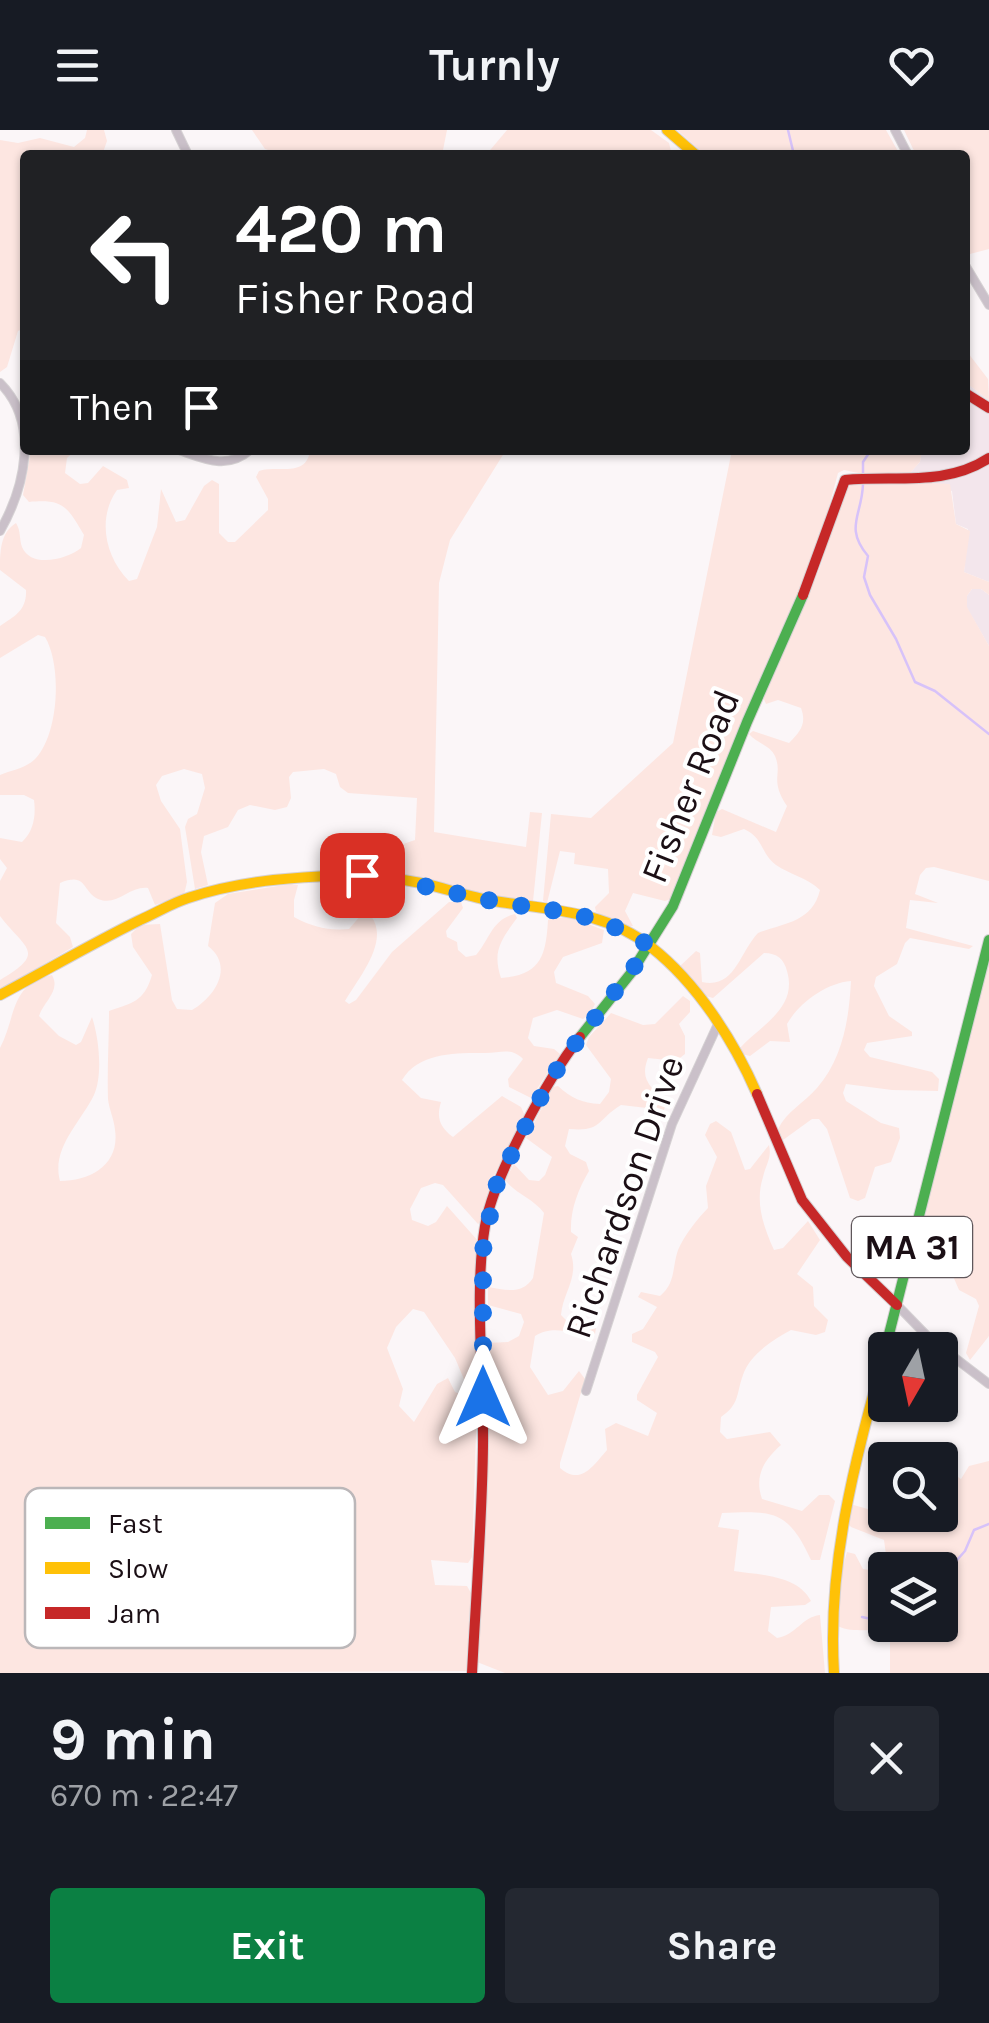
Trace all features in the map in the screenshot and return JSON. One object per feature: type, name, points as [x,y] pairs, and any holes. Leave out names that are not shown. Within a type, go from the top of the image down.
[{"type":"street","points":[[666,130],[690,150]]},
{"type":"street","points":[[970,273],[989,305]]},
{"type":"street","points":[[0,383],[16,404],[20,422]]},
{"type":"street","points":[[0,531],[21,485],[23,455]]},
{"type":"street","points":[[197,455],[222,462],[243,455]]},
{"type":"street","name":"Fisher Road","points":[[0,995],[186,898],[244,884],[330,875],[394,878],[488,900],[589,916],[616,925],[650,946],[699,848],[747,722],[815,568],[844,481],[958,474],[989,458]]},
{"type":"street","name":"MA 31","points":[[890,1332],[989,940]]},
{"type":"street","points":[[472,1673],[484,1448],[482,1272],[490,1207],[499,1181],[552,1078],[650,946],[680,974],[718,1024],[748,1073],[802,1200],[847,1257],[930,1339],[989,1384]]},
{"type":"street","name":"Richardson Drive","points":[[586,1391],[672,1124],[718,1024]]},
{"type":"street","name":"MA 31","points":[[834,1673],[830,1622],[833,1561],[868,1419]]},
{"type":"shaded area","points":[[87,130],[104,130],[107,141],[104,150],[20,150],[20,330],[7,367],[0,372],[0,140],[18,143],[40,138],[74,147],[85,138]]},
{"type":"shaded area","points":[[252,130],[447,130],[443,150],[265,149]]},
{"type":"shaded area","points":[[507,130],[651,130],[669,143],[671,150],[490,150]]},
{"type":"shaded area","points":[[677,130],[886,130],[897,150],[699,150]]},
{"type":"shaded area","points":[[904,130],[989,130],[989,249],[970,254],[970,150],[914,150]]},
{"type":"shaded area","points":[[970,356],[988,379],[989,400],[970,386]]},
{"type":"shaded area","points":[[970,386],[989,400],[989,582],[964,572],[968,529],[956,524],[952,491],[911,483],[910,473],[921,455],[970,455]]},
{"type":"shaded area","points":[[30,455],[70,455],[65,473],[80,484],[88,483],[103,466],[127,480],[129,488],[117,490],[111,501],[106,537],[114,561],[129,581],[137,579],[157,527],[161,489],[176,522],[185,520],[204,486],[212,480],[219,484],[219,533],[228,542],[235,542],[268,510],[268,499],[256,477],[259,471],[298,467],[309,455],[503,455],[450,540],[439,583],[434,832],[526,847],[530,812],[542,813],[533,901],[361,868],[368,856],[415,840],[417,798],[348,793],[340,787],[336,774],[324,769],[293,772],[289,777],[291,798],[287,807],[275,810],[250,805],[238,810],[228,827],[204,836],[201,852],[208,885],[195,889],[185,827],[188,819],[197,814],[205,788],[202,774],[184,769],[162,776],[156,785],[161,801],[180,829],[187,882],[184,895],[155,905],[148,888],[142,888],[107,901],[95,897],[76,880],[60,883],[56,923],[70,937],[73,947],[0,990],[0,980],[28,956],[24,943],[0,916],[0,881],[7,868],[0,859],[0,838],[22,842],[32,828],[35,811],[34,800],[24,795],[0,795],[0,775],[36,758],[50,732],[56,699],[54,664],[45,637],[38,635],[0,658],[0,626],[22,608],[26,597],[26,590],[0,570],[2,544],[16,523],[27,554],[50,560],[81,548],[84,535],[63,506],[29,502],[23,495]]},
{"type":"shaded area","points":[[731,455],[921,455],[910,473],[838,473],[818,548],[671,899],[633,893],[625,911],[633,926],[625,927],[596,912],[595,907],[609,893],[608,869],[574,864],[575,853],[560,851],[547,903],[543,901],[551,814],[591,818],[673,743]]},
{"type":"shaded area","points":[[950,484],[956,524],[970,531],[964,572],[989,582],[989,595],[972,589],[967,607],[989,646],[989,881],[926,868],[915,894],[938,903],[910,900],[906,928],[973,946],[969,949],[910,938],[897,964],[876,977],[874,986],[889,1016],[912,1032],[912,1036],[867,1043],[864,1050],[870,1057],[932,1072],[939,1079],[938,1091],[846,1084],[846,1101],[881,1123],[899,1128],[900,1138],[891,1162],[875,1167],[865,1198],[858,1201],[850,1198],[827,1129],[819,1119],[812,1119],[783,1140],[779,1139],[778,1129],[817,1088],[833,1064],[846,1024],[851,981],[823,990],[799,1009],[787,1024],[790,1042],[770,1041],[750,1056],[742,1054],[740,1048],[776,1015],[787,995],[789,984],[782,960],[764,953],[713,998],[702,995],[679,967],[696,951],[700,953],[702,982],[722,980],[735,968],[758,933],[795,920],[816,901],[820,890],[776,865],[759,841],[744,829],[721,837],[712,835],[716,812],[722,809],[776,832],[787,806],[777,783],[777,762],[770,749],[749,734],[753,731],[789,743],[801,727],[801,708],[778,700],[766,704],[763,697],[819,570],[845,490],[851,485]]},
{"type":"shaded area","points":[[972,589],[989,595],[989,646],[967,608],[967,596]]},
{"type":"shaded area","points":[[298,885],[294,917],[314,926],[349,929],[361,915],[371,916],[376,926],[375,948],[345,1001],[349,1004],[392,952],[449,902],[461,902],[463,908],[446,931],[447,937],[457,942],[458,950],[466,957],[476,955],[496,925],[515,914],[517,918],[498,953],[501,978],[525,973],[538,962],[543,954],[548,920],[569,919],[604,930],[602,943],[563,957],[554,972],[556,983],[588,996],[595,1004],[590,1014],[583,1019],[557,1010],[533,1018],[528,1038],[534,1046],[554,1049],[560,1054],[531,1098],[509,1087],[508,1079],[523,1059],[510,1052],[439,1056],[418,1064],[402,1080],[421,1098],[441,1102],[440,1122],[453,1137],[502,1096],[521,1107],[525,1116],[495,1173],[481,1222],[478,1224],[443,1185],[435,1183],[421,1188],[410,1209],[412,1220],[428,1226],[436,1222],[447,1206],[479,1242],[475,1390],[466,1384],[455,1358],[424,1312],[413,1309],[396,1327],[387,1348],[403,1389],[399,1406],[414,1422],[437,1384],[448,1378],[455,1392],[477,1401],[472,1557],[468,1563],[431,1560],[435,1585],[467,1586],[471,1593],[466,1671],[0,1673],[0,1048],[16,1003],[38,979],[52,975],[53,991],[39,1016],[59,1036],[76,1045],[92,1017],[99,1056],[97,1087],[63,1146],[58,1169],[60,1181],[82,1178],[101,1168],[115,1142],[108,1099],[109,1011],[141,996],[152,975],[133,947],[131,934],[140,925],[160,924],[172,1000],[177,1009],[192,1010],[208,997],[219,980],[220,962],[208,946],[215,903],[228,894]]},
{"type":"shaded area","points":[[989,962],[989,1336],[970,1360],[966,1353],[979,1306],[976,1299],[959,1290],[928,1218],[922,1216]]},
{"type":"shaded area","points":[[683,996],[690,1001],[690,1012],[679,1024],[685,1036],[685,1054],[676,1061],[648,1058],[645,1072],[648,1083],[666,1103],[664,1110],[621,1105],[594,1127],[569,1129],[565,1146],[570,1154],[586,1162],[589,1171],[573,1208],[571,1232],[578,1237],[571,1254],[572,1278],[561,1315],[568,1322],[596,1328],[595,1334],[557,1330],[535,1336],[530,1367],[548,1395],[563,1391],[579,1371],[585,1379],[560,1463],[567,1473],[580,1474],[592,1467],[607,1450],[605,1429],[616,1423],[648,1436],[657,1413],[637,1400],[637,1395],[658,1357],[632,1342],[632,1334],[643,1329],[657,1307],[638,1297],[641,1292],[660,1296],[665,1291],[681,1245],[708,1208],[706,1186],[717,1157],[705,1135],[716,1121],[731,1132],[745,1170],[769,1145],[760,1196],[767,1232],[774,1250],[783,1248],[808,1221],[820,1240],[797,1274],[813,1287],[814,1306],[828,1320],[825,1332],[816,1335],[791,1330],[757,1354],[746,1367],[734,1403],[721,1417],[720,1432],[727,1439],[770,1432],[781,1445],[762,1469],[762,1499],[802,1511],[819,1495],[829,1495],[835,1501],[820,1560],[811,1560],[795,1531],[777,1517],[755,1512],[722,1513],[718,1527],[739,1530],[734,1571],[788,1581],[805,1592],[811,1601],[805,1605],[771,1607],[768,1631],[777,1638],[784,1636],[820,1615],[825,1673],[505,1673],[477,1662],[486,1491],[487,1343],[508,1342],[519,1336],[524,1322],[521,1314],[488,1305],[488,1287],[519,1289],[533,1278],[544,1213],[505,1180],[514,1164],[529,1180],[539,1181],[545,1175],[552,1157],[526,1138],[553,1087],[558,1086],[577,1099],[600,1104],[609,1092],[611,1079],[586,1045],[611,1013],[643,1025],[655,1024]]},
{"type":"shaded area","points":[[989,1461],[989,1673],[890,1673],[890,1642],[958,1642],[958,1552],[886,1552],[884,1540],[851,1527],[844,1519],[850,1504],[868,1509],[868,1532],[958,1532],[958,1477],[961,1479],[969,1466]]},
{"type":"shaded area","points":[[847,1552],[855,1554],[863,1569],[868,1570],[868,1631],[838,1626],[836,1593]]},
{"type":"waterway","points":[[788,130],[793,150]]},
{"type":"waterway","points":[[863,476],[863,462],[868,455]]},
{"type":"waterway","points":[[863,484],[856,529],[868,556],[864,577],[870,595],[915,682],[935,691],[989,734]]},
{"type":"waterway","points":[[958,1559],[974,1530],[989,1524]]},
{"type":"waterway","points":[[862,1617],[868,1618]]},
{"type":"traffic: fast","points":[[580,1037],[631,973],[673,906],[803,595]]},
{"type":"traffic: fast","points":[[890,1332],[989,940]]},
{"type":"traffic: slow","points":[[667,130],[690,150]]},
{"type":"traffic: slow","points":[[0,995],[188,898],[242,885],[304,877],[394,879],[577,914],[634,935],[668,961],[699,995],[757,1094]]},
{"type":"traffic: slow","points":[[834,1673],[839,1550],[868,1416]]},
{"type":"traffic: jam","points":[[970,396],[989,408]]},
{"type":"traffic: jam","points":[[803,595],[845,480],[937,476],[955,473],[989,458]]},
{"type":"traffic: jam","points":[[472,1673],[482,1474],[480,1306],[485,1226],[499,1181],[524,1128],[580,1037]]},
{"type":"traffic: jam","points":[[757,1094],[802,1200],[847,1257],[897,1305]]},
{"type":"route","points":[[362,875],[589,916],[616,925],[650,946],[562,1061],[496,1186],[483,1250],[483,1397]]}]
